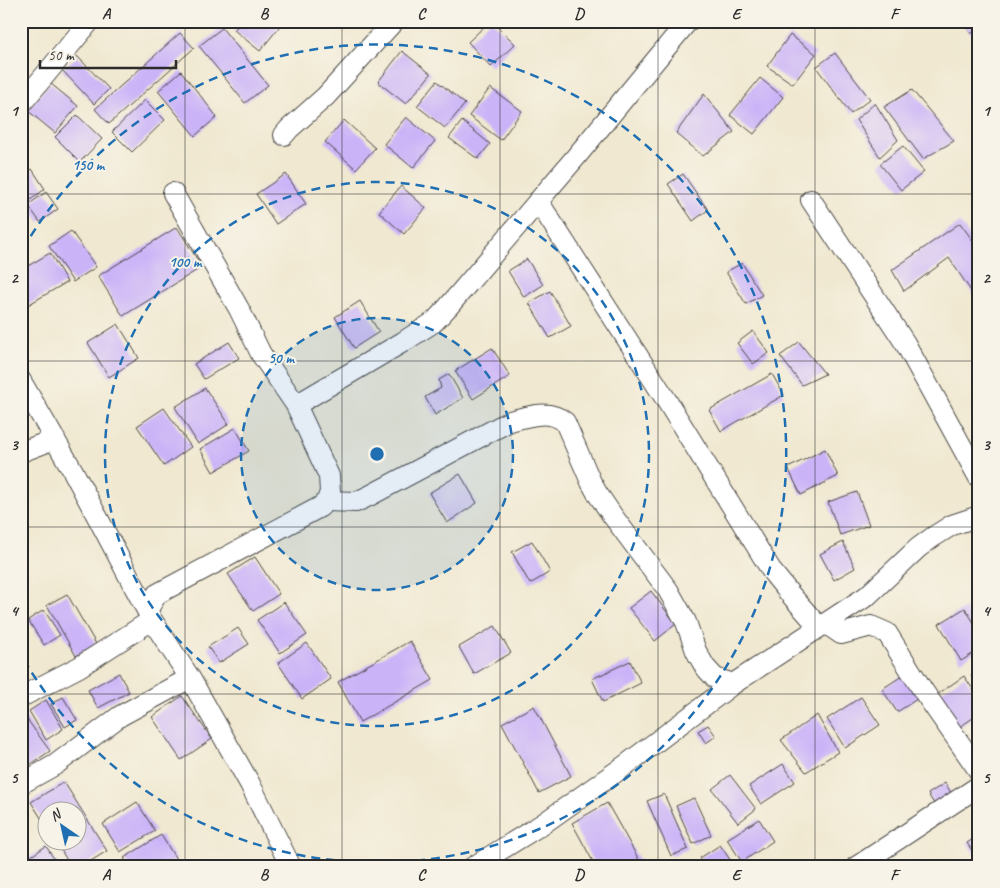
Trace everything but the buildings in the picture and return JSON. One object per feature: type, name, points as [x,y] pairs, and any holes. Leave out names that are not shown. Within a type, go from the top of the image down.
[{"type":"street","points":[[21,104],[90,21]]},
{"type":"street","points":[[284,135],[326,96],[394,21]]},
{"type":"street","points":[[296,405],[434,322],[688,21]]},
{"type":"street","points":[[21,696],[79,667],[152,608],[320,507],[327,500],[330,492],[329,476],[296,405],[261,354],[239,309],[173,193]]},
{"type":"street","points":[[811,200],[905,343],[979,478]]},
{"type":"street","points":[[538,201],[665,398],[773,573],[790,594],[822,625],[841,634],[871,626],[887,633],[924,692],[979,771]]},
{"type":"street","points":[[21,381],[55,439],[137,592],[152,608],[250,784],[290,867]]},
{"type":"street","points":[[327,500],[356,502],[510,421],[529,415],[548,415],[560,418],[565,422],[597,493],[668,590],[686,622],[696,651],[705,667],[715,678],[733,684]]},
{"type":"street","points":[[21,452],[55,439]]},
{"type":"street","points":[[473,867],[544,823],[637,757],[733,684],[867,596],[918,548],[933,537],[952,525],[979,516]]},
{"type":"street","points":[[21,784],[55,765],[120,716],[190,678]]},
{"type":"street","points":[[856,867],[979,786]]}]
